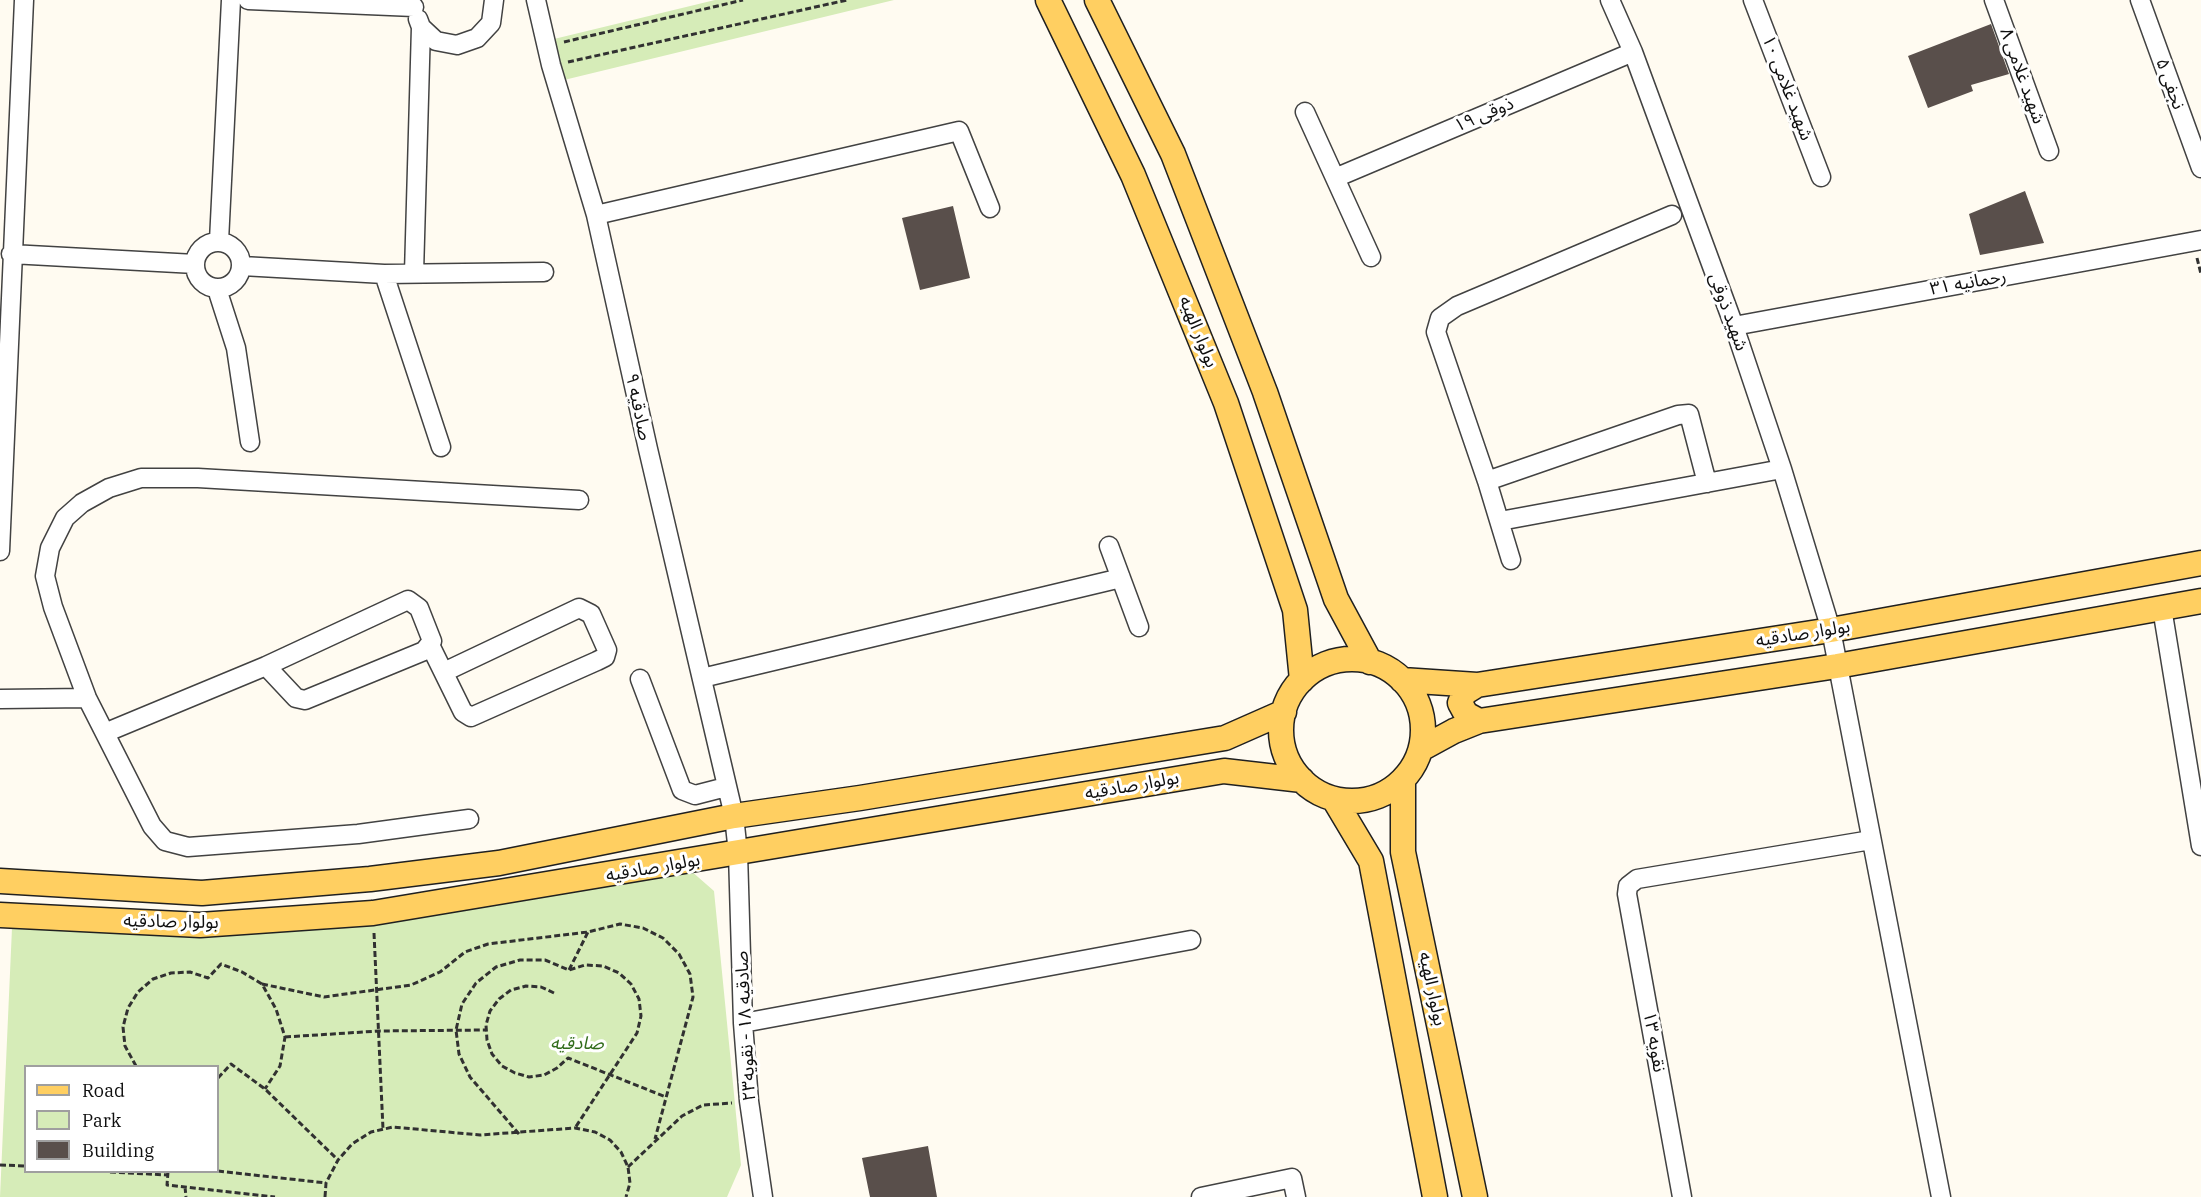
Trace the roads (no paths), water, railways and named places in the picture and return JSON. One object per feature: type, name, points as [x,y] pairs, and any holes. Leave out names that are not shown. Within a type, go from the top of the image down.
[{"type":"main road","name":"بولوار الهیه","points":[[1048,0],[1133,175],[1226,403],[1295,610],[1302,680]]},
{"type":"main road","points":[[1097,0],[1173,154],[1265,392],[1336,599],[1370,662]]},
{"type":"main road","name":"بولوار صادقیه","points":[[1402,680],[1477,684],[1831,630],[2201,563]]},
{"type":"main road","name":"بولوار صادقیه","points":[[1421,748],[1479,721],[1837,666],[2201,602]]},
{"type":"main road","points":[[1352,659],[1370,662],[1388,669],[1402,680],[1413,695],[1421,712],[1423,730],[1421,748],[1414,766],[1403,780],[1388,792],[1371,799],[1353,801],[1334,799],[1317,792],[1302,780],[1291,766],[1284,748],[1281,730],[1284,712],[1291,695],[1302,680],[1317,669],[1334,662],[1352,659]]},
{"type":"main road","points":[[1477,684],[1464,693],[1460,704],[1466,714],[1479,721]]},
{"type":"main road","name":"بولوار صادقیه","points":[[0,881],[202,893],[358,880],[499,863],[734,816],[860,798],[1225,738],[1284,712]]},
{"type":"main road","name":"بولوار صادقیه","points":[[0,915],[200,925],[373,913],[738,854],[1224,771],[1302,780]]},
{"type":"main road","name":"بولوار الهیه","points":[[1403,780],[1404,852],[1475,1197]]},
{"type":"main road","name":"بولوار الهیه","points":[[1334,799],[1371,861],[1435,1197]]},
{"type":"street","points":[[0,551],[11,254],[24,0]]},
{"type":"street","points":[[219,242],[231,0]]},
{"type":"street","points":[[248,0],[415,3],[421,27],[414,273]]},
{"type":"street","points":[[421,27],[436,41],[457,45],[477,38],[491,23],[494,0]]},
{"type":"street","name":"صادقیه ۹","points":[[536,0],[551,65],[596,215],[645,438],[734,816]]},
{"type":"street","name":"شهید ذوقی","points":[[1610,0],[1634,52],[1734,326],[1782,469],[1831,630],[1941,1197]]},
{"type":"street","name":"شهید غلامی ۱۰","points":[[1753,0],[1821,177]]},
{"type":"street","name":"شهید غلامی ۸","points":[[1994,0],[2049,152]]},
{"type":"street","name":"نجفی ۵","points":[[2140,0],[2201,168]]},
{"type":"street","name":"ذوقی ۱۹","points":[[1335,178],[1634,52]]},
{"type":"street","points":[[1305,112],[1371,257]]},
{"type":"street","points":[[596,215],[959,131],[990,208]]},
{"type":"street","points":[[1511,560],[1487,480],[1436,332],[1440,318],[1457,306],[1672,216]]},
{"type":"street","name":"رحمانیه ۳۱","points":[[1734,326],[2201,240]]},
{"type":"street","points":[[217,289],[234,282],[242,266],[236,249],[219,242],[202,248],[195,264],[201,281],[217,289],[236,348],[250,442]]},
{"type":"street","points":[[11,254],[195,264]]},
{"type":"street","points":[[242,266],[384,274],[544,272]]},
{"type":"street","points":[[384,274],[441,447]]},
{"type":"street","points":[[1487,480],[1678,415],[1689,414],[1707,483]]},
{"type":"street","points":[[1500,521],[1782,469]]},
{"type":"street","points":[[469,819],[358,834],[188,847],[165,841],[152,826],[107,732],[87,698],[53,607],[45,576],[50,548],[65,518],[82,502],[109,488],[141,478],[198,478],[579,500]]},
{"type":"street","points":[[1109,546],[1139,627]]},
{"type":"street","points":[[702,678],[1121,578]]},
{"type":"street","points":[[107,732],[266,666],[408,600],[419,608],[432,641],[430,647],[424,651],[300,701],[266,666]]},
{"type":"street","points":[[430,647],[463,712],[471,717],[597,661],[605,657],[607,650],[591,614],[579,608],[444,672]]},
{"type":"street","points":[[2162,608],[2201,846]]},
{"type":"street","points":[[640,679],[682,790],[694,795],[726,787]]},
{"type":"street","points":[[0,699],[87,698]]},
{"type":"street","name":"صادقیه ۱۸ - نقویه۲۳","points":[[734,816],[738,854],[743,1023],[749,1101],[763,1197]]},
{"type":"street","name":"نقویه ۱۳","points":[[1682,1197],[1627,894],[1628,886],[1637,879],[1871,840]]},
{"type":"street","points":[[743,1023],[1191,940]]},
{"type":"street","points":[[1201,1197],[1292,1178],[1296,1197]]},
{"type":"park label","name":"صادقیه","points":[[577,1044]]}]
